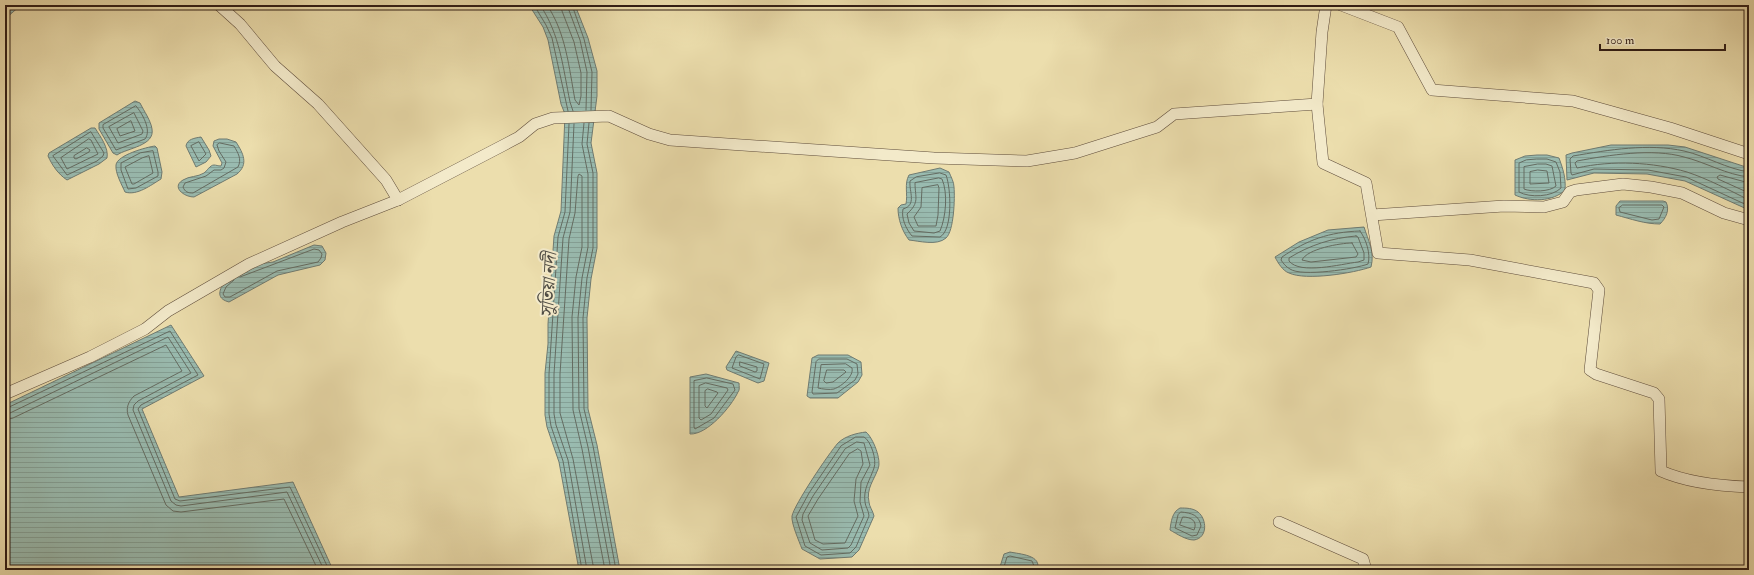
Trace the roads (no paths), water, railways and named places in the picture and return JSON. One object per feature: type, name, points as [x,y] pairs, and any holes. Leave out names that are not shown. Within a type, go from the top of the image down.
[{"type":"street","points":[[219,5],[240,24],[275,66],[318,104],[386,180],[398,200]]},
{"type":"street","points":[[1326,5],[1322,32],[1317,104],[1323,163],[1366,184],[1378,253],[1470,260],[1594,283],[1599,290],[1590,370],[1596,374],[1654,393],[1659,399],[1661,471],[1715,486],[1749,487]]},
{"type":"street","points":[[1341,5],[1398,27],[1432,90],[1573,101],[1670,128],[1749,154]]},
{"type":"street","points":[[5,394],[90,357],[144,329],[168,311],[249,264],[342,222],[398,200],[453,173],[508,143],[535,124],[553,118],[609,116],[649,134],[670,140],[934,158],[1027,161],[1075,153],[1157,127],[1174,114],[1317,104]]},
{"type":"street","points":[[1372,216],[1504,206],[1544,207],[1563,202],[1570,192],[1576,190],[1623,184],[1651,187],[1682,193],[1724,213],[1749,220]]},
{"type":"street","points":[[1279,522],[1362,559],[1366,570]]},
{"type":"water","points":[[5,5],[21,5],[5,19]]},
{"type":"water","points":[[529,5],[575,5],[588,38],[597,71],[597,96],[591,143],[597,173],[597,248],[591,279],[587,318],[588,409],[597,445],[620,570],[579,570],[559,462],[547,427],[545,415],[545,373],[548,344],[548,324],[554,236],[561,211],[565,114],[561,104],[548,40],[543,27]]},
{"type":"water","points":[[135,101],[140,103],[149,119],[152,135],[145,143],[117,155],[113,153],[99,129],[99,123]]},
{"type":"water","points":[[91,128],[95,128],[104,142],[107,150],[107,158],[99,164],[67,180],[53,166],[48,156],[49,153]]},
{"type":"water","points":[[201,137],[211,156],[206,162],[196,167],[186,146],[190,140]]},
{"type":"water","points":[[219,139],[227,139],[236,142],[244,158],[241,170],[237,174],[194,197],[190,197],[180,191],[178,186],[183,180],[202,174],[213,165],[221,166],[222,163],[213,146],[214,141]]},
{"type":"water","points":[[1611,145],[1668,145],[1685,147],[1749,168],[1749,210],[1685,181],[1647,174],[1594,173],[1567,180],[1566,155]]},
{"type":"water","points":[[155,146],[157,148],[162,172],[161,179],[139,191],[130,193],[125,192],[117,172],[116,165],[118,161],[133,152]]},
{"type":"water","points":[[1547,155],[1559,158],[1564,174],[1565,190],[1554,197],[1541,200],[1527,199],[1515,195],[1515,160],[1525,156]]},
{"type":"water","points":[[940,168],[949,172],[954,185],[953,214],[949,234],[946,238],[938,242],[909,240],[901,225],[898,208],[901,205],[906,204],[906,185],[909,175]]},
{"type":"water","points":[[1620,201],[1666,202],[1668,208],[1666,217],[1660,224],[1654,224],[1616,215],[1616,206]]},
{"type":"water","points":[[1364,227],[1372,251],[1371,267],[1353,272],[1330,275],[1297,275],[1289,273],[1285,270],[1275,257],[1299,242],[1328,230]]},
{"type":"water","points":[[314,245],[322,246],[326,253],[325,260],[320,265],[278,275],[229,302],[225,301],[221,297],[220,290],[223,284],[259,264],[273,262]]},
{"type":"water","points":[[171,325],[204,376],[142,409],[179,497],[293,482],[333,570],[5,570],[5,405]]},
{"type":"water","points":[[736,351],[769,363],[764,381],[758,383],[727,370],[726,367]]},
{"type":"water","points":[[818,355],[848,355],[861,362],[862,375],[858,382],[838,398],[810,398],[807,396],[812,358]]},
{"type":"water","points":[[706,374],[739,383],[739,390],[730,405],[718,419],[704,430],[690,434],[690,377]]},
{"type":"water","points":[[866,432],[874,444],[879,460],[878,469],[871,485],[868,497],[874,516],[859,550],[852,557],[820,559],[802,549],[792,519],[794,510],[820,468],[838,443],[851,435]]},
{"type":"water","points":[[1180,508],[1194,510],[1201,515],[1205,528],[1199,539],[1188,539],[1170,530],[1171,521],[1175,512]]},
{"type":"water","points":[[1010,552],[1033,558],[1037,561],[1037,570],[999,570],[1004,554]]},
{"type":"water label","name":"সুতিয়া নদী","points":[[549,285]]}]
